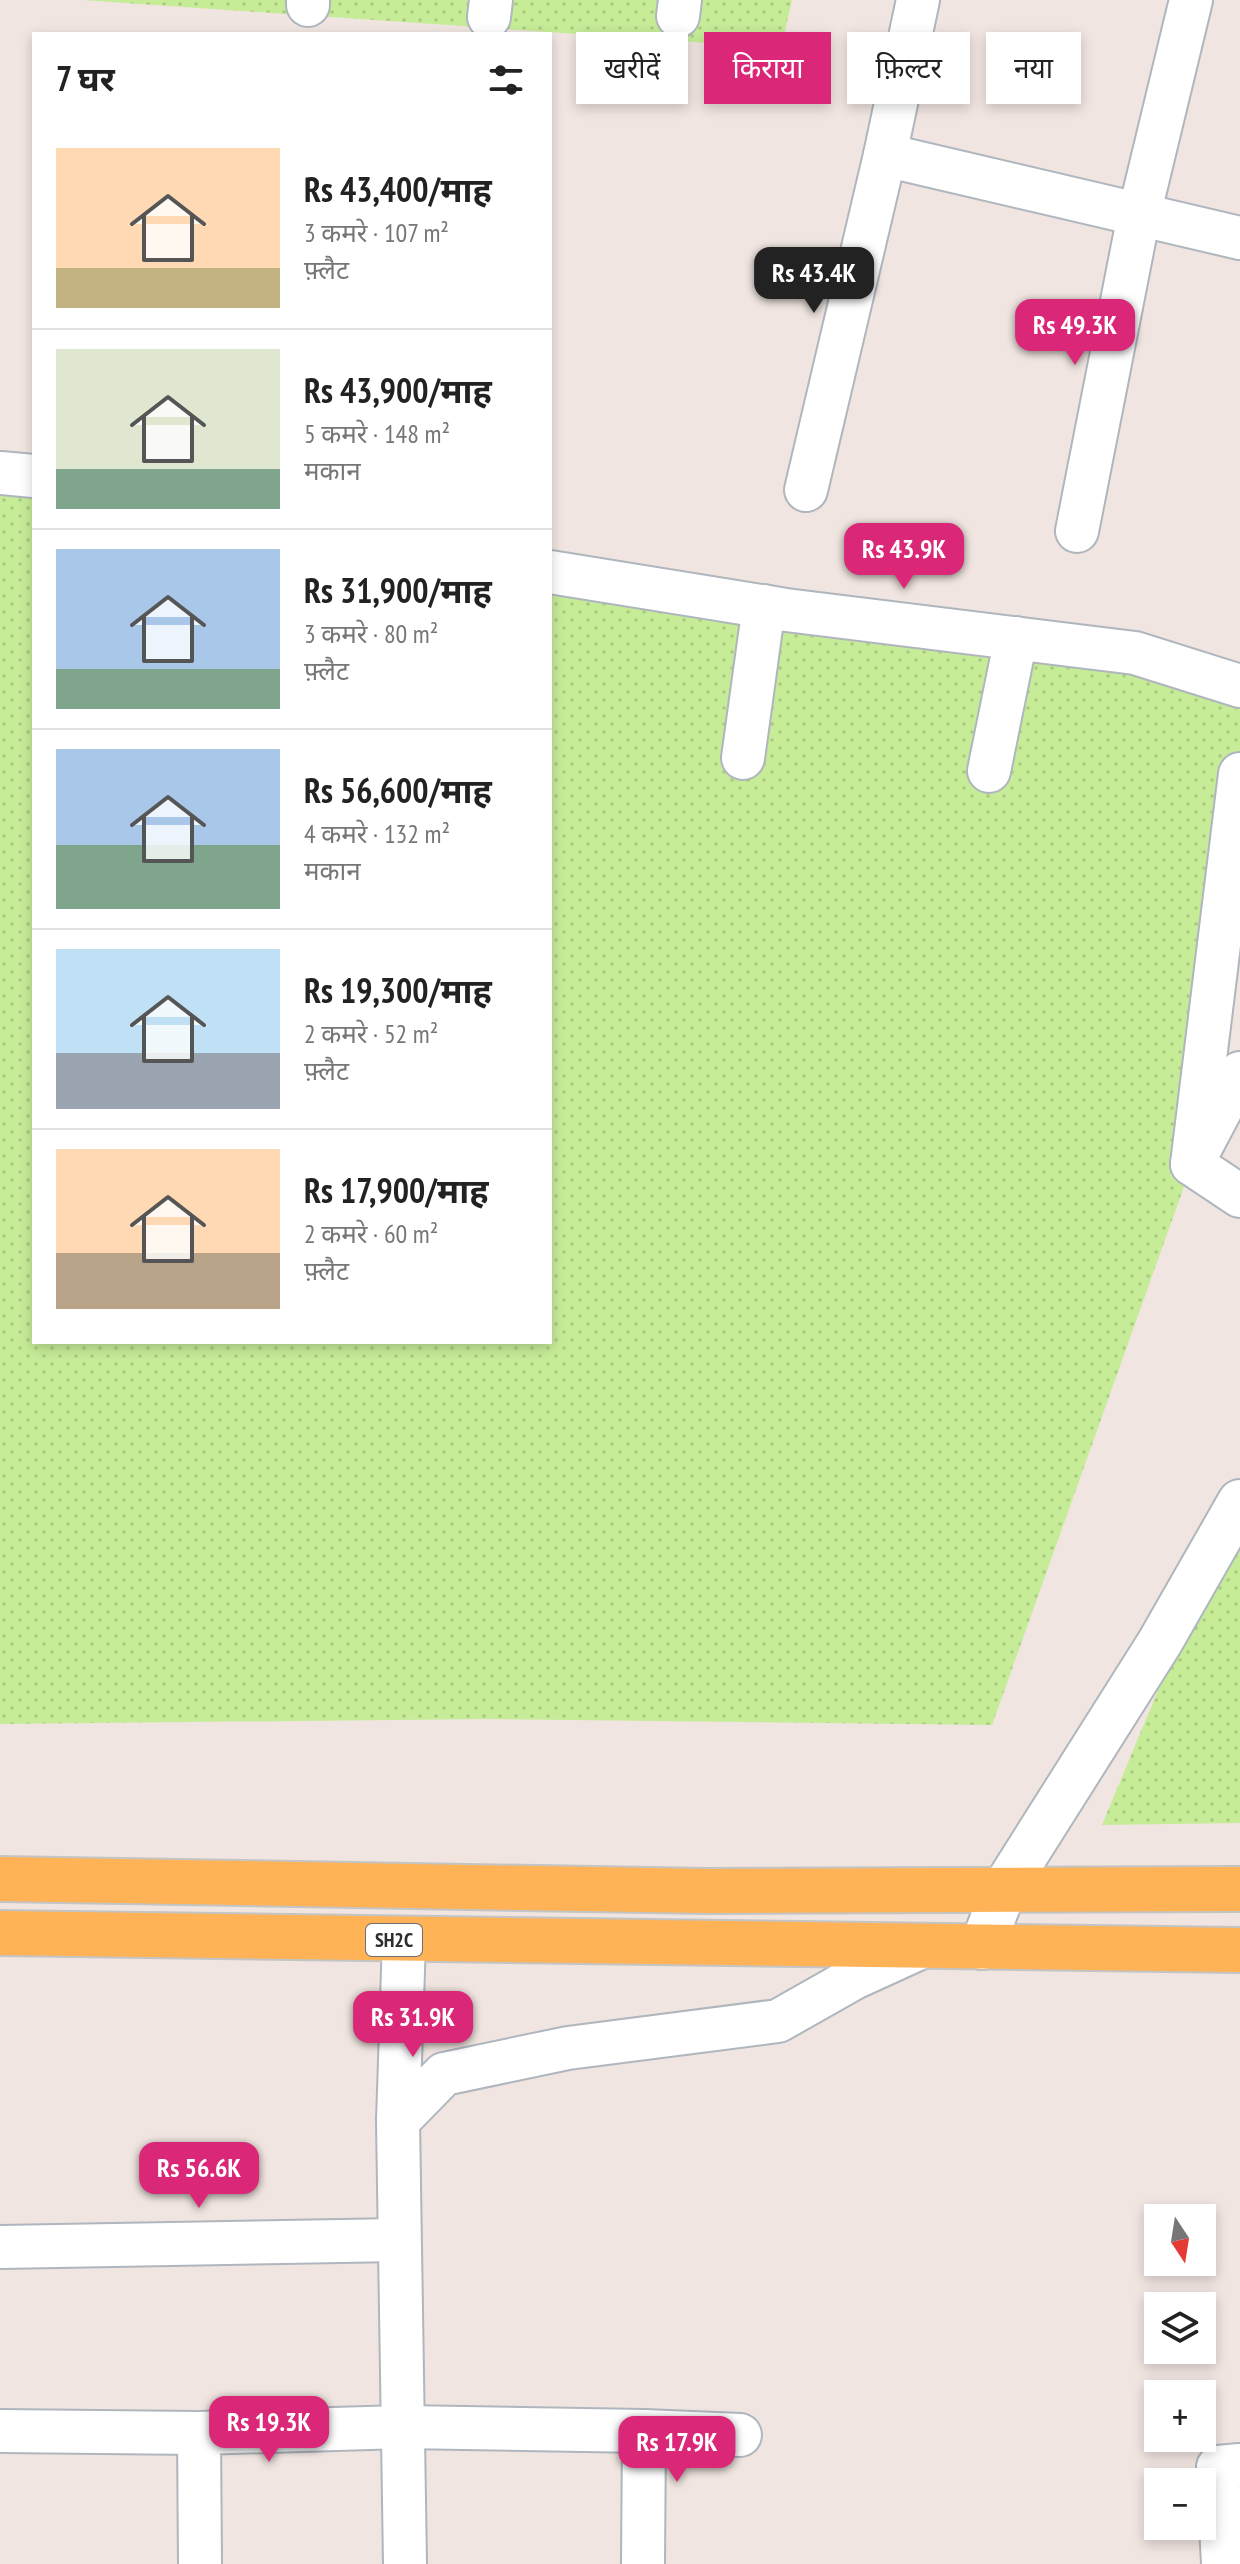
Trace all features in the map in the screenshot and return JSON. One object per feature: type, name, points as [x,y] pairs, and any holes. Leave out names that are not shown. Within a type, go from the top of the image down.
[{"type":"main road","points":[[0,1879],[707,1891],[1240,1889]]},
{"type":"main road","name":"SH2C","points":[[0,1933],[1240,1950]]},
{"type":"street","points":[[806,490],[918,0]]},
{"type":"street","points":[[1077,531],[1139,215],[1191,0]]},
{"type":"street","points":[[885,155],[1240,238]]},
{"type":"street","points":[[0,473],[32,476]]},
{"type":"street","points":[[552,572],[764,606],[1135,653],[1240,686]]},
{"type":"street","points":[[743,758],[764,606]]},
{"type":"street","points":[[989,771],[1016,638]]},
{"type":"street","points":[[1192,1164],[1240,774]]},
{"type":"street","points":[[1192,1164],[1240,1073]]},
{"type":"street","points":[[1192,1164],[1240,1196]]},
{"type":"street","points":[[982,1947],[1004,1889],[1160,1642],[1240,1502]]},
{"type":"street","points":[[404,1940],[398,2121],[405,2564]]},
{"type":"street","points":[[398,2121],[444,2074],[568,2048],[778,2021],[854,1978],[922,1947]]},
{"type":"street","points":[[0,2247],[399,2240]]},
{"type":"street","points":[[0,2431],[199,2433],[403,2427],[740,2435]]},
{"type":"street","points":[[643,2564],[644,2431]]},
{"type":"street","points":[[199,2433],[200,2564]]},
{"type":"street","points":[[1223,2564],[1218,2467],[1240,2465]]},
{"type":"green space","points":[[83,0],[792,0],[785,32],[704,32],[704,43],[688,42],[688,32],[552,32]]},
{"type":"green space","points":[[0,473],[32,476],[32,1344],[552,1344],[552,573],[1240,688],[1240,774],[1192,1164],[992,1725],[485,1719],[0,1724]]},
{"type":"green space","points":[[1240,1521],[1240,1823],[1102,1825],[1210,1566]]}]
